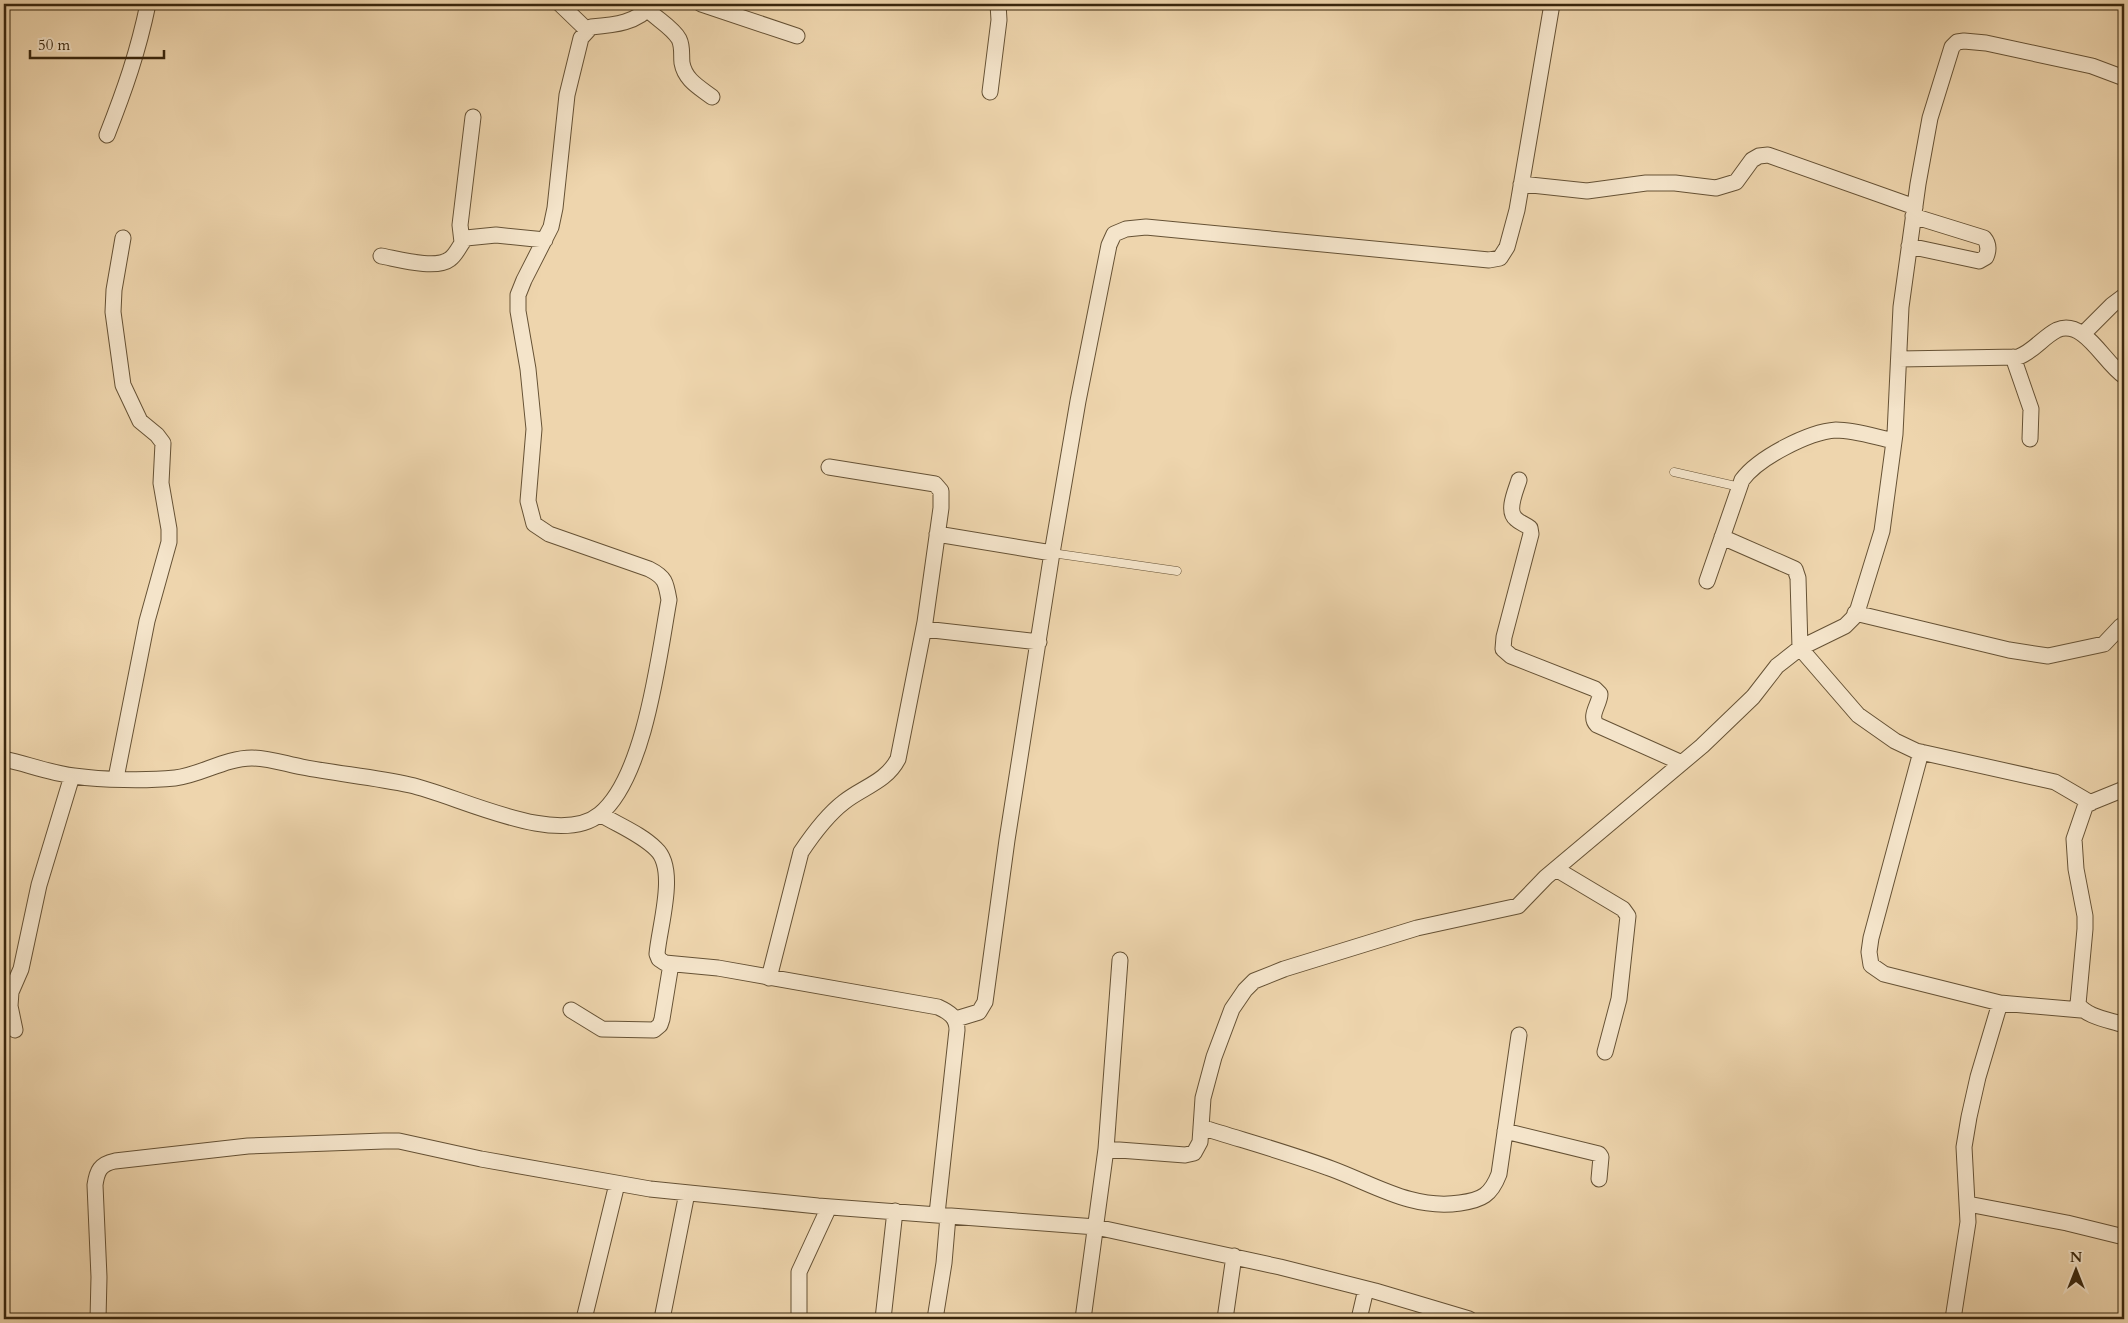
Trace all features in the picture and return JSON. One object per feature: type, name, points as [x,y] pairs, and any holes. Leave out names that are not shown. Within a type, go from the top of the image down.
[{"type":"street","points":[[107,135],[129,80],[141,40],[148,4]]},
{"type":"street","points":[[560,4],[587,30]]},
{"type":"street","points":[[701,4],[797,36]]},
{"type":"street","points":[[990,92],[999,20],[998,4]]},
{"type":"street","points":[[956,1019],[979,1012],[985,1002],[1007,840],[1052,553],[1078,401],[1109,245],[1114,234],[1126,229],[1146,227],[1489,260],[1500,258],[1507,247],[1521,184],[1552,4]]},
{"type":"street","points":[[4,760],[72,776],[178,778],[240,759],[258,758],[428,788],[495,813],[538,823],[570,825],[590,820],[600,814],[612,801],[624,780],[645,723],[669,600],[666,585],[660,575],[649,569],[549,534],[534,524],[530,514],[528,486],[534,429],[518,301],[524,280],[551,227],[555,208],[567,95],[582,38],[587,30],[591,27],[616,25],[633,20],[650,7],[678,38],[681,45],[685,73],[691,81],[712,97]]},
{"type":"street","points":[[1106,1149],[1191,1155],[1199,1147],[1207,1080],[1218,1045],[1232,1009],[1244,990],[1254,981],[1284,969],[1417,928],[1518,906],[1556,869],[1702,746],[1753,697],[1777,666],[1800,648],[1845,626],[1855,614],[1882,530],[1894,441],[1901,307],[1914,211],[1930,118],[1952,47],[1957,42],[1964,41],[1986,43],[2092,66],[2124,78]]},
{"type":"street","points":[[462,242],[460,225],[473,117]]},
{"type":"street","points":[[1521,184],[1587,191],[1646,183],[1675,183],[1716,188],[1736,182],[1752,160],[1759,156],[1768,155],[1984,238],[1988,243],[1988,251],[1986,257],[1979,261],[1909,246]]},
{"type":"street","points":[[382,256],[432,264],[443,263],[451,259],[466,238],[496,235],[545,240]]},
{"type":"street","points":[[116,778],[147,620],[169,542],[169,529],[161,483],[162,443],[157,435],[140,421],[123,385],[113,312],[114,290],[123,238]]},
{"type":"street","points":[[2083,334],[2112,305],[2124,296]]},
{"type":"street","points":[[1899,360],[2013,357],[2024,355],[2050,334],[2064,327],[2071,327],[2083,334],[2124,376]]},
{"type":"street","points":[[2013,357],[2031,409],[2030,439]]},
{"type":"street","points":[[1707,581],[1740,487],[1748,471],[1757,464],[1805,438],[1838,430],[1894,441]]},
{"type":"street","points":[[769,978],[802,852],[826,820],[842,803],[875,784],[890,771],[898,759],[924,629],[942,497],[939,487],[935,484],[829,467]]},
{"type":"street","points":[[1519,480],[1512,502],[1512,512],[1514,518],[1530,528],[1531,534],[1504,637],[1503,649],[1511,656],[1595,689],[1600,694],[1593,716],[1594,722],[1597,725],[1682,763]]},
{"type":"street","points":[[937,534],[1052,553]]},
{"type":"street","points":[[1722,537],[1792,567],[1797,571],[1800,648],[1858,715],[1888,737],[1921,752],[2055,782],[2091,802]]},
{"type":"street","points":[[1855,614],[2009,650],[2048,656],[2104,644],[2121,626]]},
{"type":"street","points":[[924,629],[1039,642]]},
{"type":"street","points":[[1921,752],[1872,938],[1869,961],[1874,968],[1884,974],[2000,1003],[2081,1010],[2124,1025]]},
{"type":"street","points":[[16,1030],[10,1006],[10,992],[22,970],[39,885],[72,776]]},
{"type":"street","points":[[2081,1010],[2077,996],[2084,944],[2085,916],[2076,869],[2074,839],[2085,807],[2091,802],[2124,789]]},
{"type":"street","points":[[600,814],[650,844],[663,856],[667,875],[657,954],[661,961],[671,964],[718,968],[938,1007],[956,1019],[957,1030],[942,1215],[944,1263],[935,1319]]},
{"type":"street","points":[[1556,869],[1624,909],[1628,916],[1619,999],[1604,1052]]},
{"type":"street","points":[[1083,1319],[1106,1149],[1120,960]]},
{"type":"street","points":[[571,1010],[602,1029],[654,1030],[660,1025],[662,1019],[671,964]]},
{"type":"street","points":[[1953,1319],[1957,1299],[1958,1275],[1968,1222],[1964,1147],[1978,1077],[2000,1003]]},
{"type":"street","points":[[1201,1127],[1333,1169],[1408,1200],[1446,1205],[1471,1201],[1485,1196],[1491,1191],[1499,1174],[1519,1035]]},
{"type":"street","points":[[1506,1131],[1599,1154],[1601,1156],[1599,1179]]},
{"type":"street","points":[[98,1319],[99,1277],[95,1185],[98,1171],[107,1162],[248,1146],[399,1142],[481,1160],[617,1184],[687,1193],[829,1207],[1096,1227],[1234,1256],[1366,1289],[1461,1318]]},
{"type":"street","points":[[584,1319],[617,1184]]},
{"type":"street","points":[[662,1319],[687,1193]]},
{"type":"street","points":[[1968,1204],[2124,1235]]},
{"type":"street","points":[[799,1319],[799,1272],[829,1207]]},
{"type":"street","points":[[883,1319],[895,1211]]},
{"type":"street","points":[[1225,1319],[1234,1256]]},
{"type":"street","points":[[1359,1319],[1366,1289]]},
{"type":"lane","points":[[1674,472],[1740,487]]},
{"type":"lane","points":[[1052,553],[1177,571]]}]
